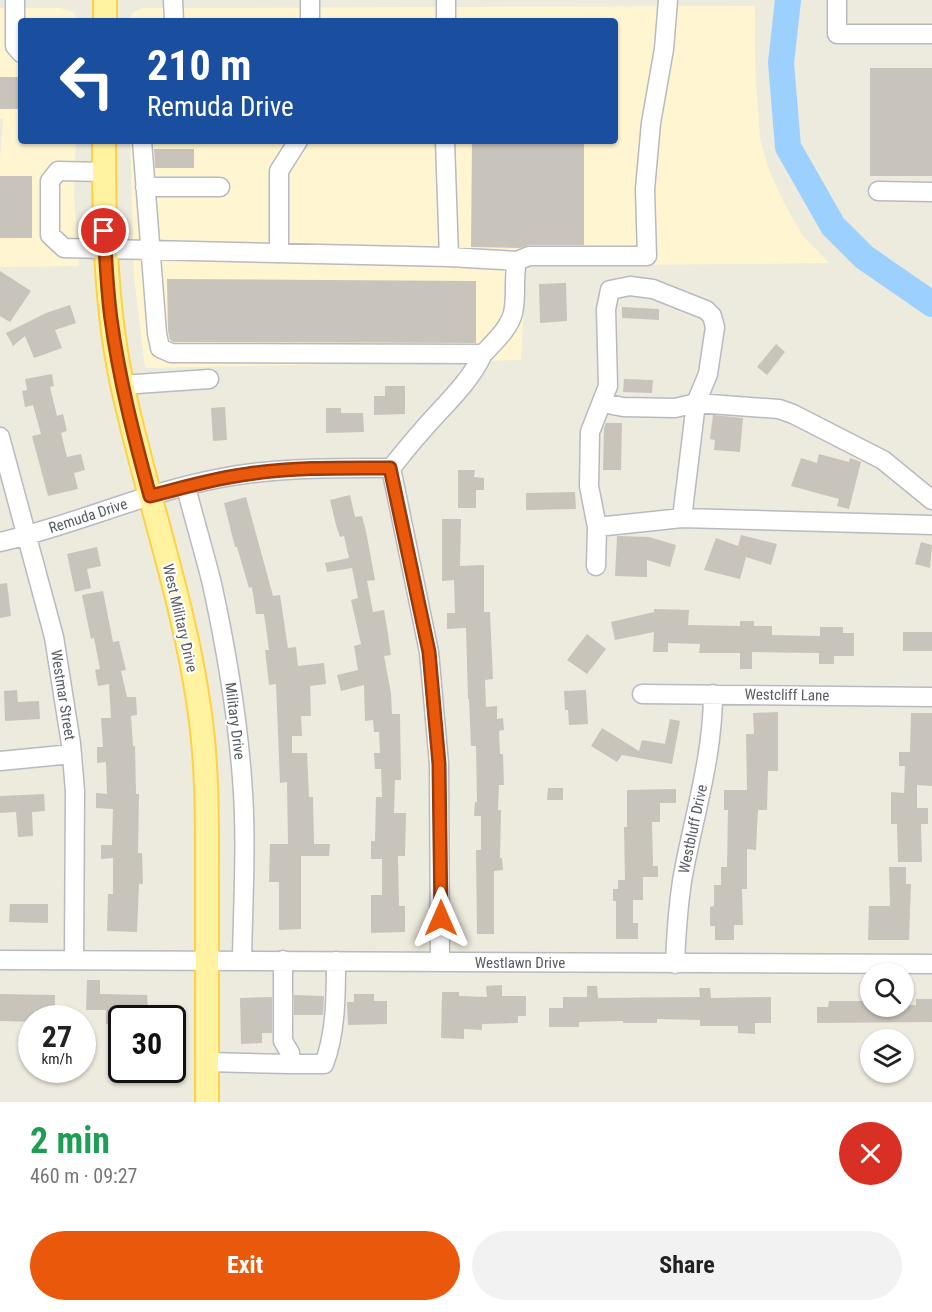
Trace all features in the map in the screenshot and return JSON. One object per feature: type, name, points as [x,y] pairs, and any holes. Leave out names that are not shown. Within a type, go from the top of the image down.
[{"type":"main road","points":[[105,0],[105,18]]},
{"type":"main road","name":"West Military Drive","points":[[104,144],[105,249],[111,320],[122,385],[186,633],[200,709],[207,807],[207,1102]]},
{"type":"street","points":[[15,0],[15,46],[18,50]]},
{"type":"street","points":[[173,0],[174,18]]},
{"type":"street","points":[[310,0],[310,18]]},
{"type":"street","points":[[446,18],[447,0]]},
{"type":"street","points":[[104,172],[58,171],[50,181],[50,235],[64,248],[449,257],[517,261],[529,256],[647,256],[645,189],[651,123],[664,49],[669,0]]},
{"type":"street","points":[[837,0],[837,34],[932,34]]},
{"type":"street","points":[[142,144],[160,348],[171,353],[483,354]]},
{"type":"street","points":[[279,254],[279,171],[296,144]]},
{"type":"street","points":[[446,144],[449,257]]},
{"type":"street","points":[[145,187],[220,187]]},
{"type":"street","points":[[878,191],[932,192]]},
{"type":"street","points":[[440,962],[439,764],[429,652],[390,468],[453,399],[478,365],[483,354],[508,325],[513,312],[514,273],[517,261]]},
{"type":"street","points":[[596,566],[597,527],[589,486],[590,432],[608,386],[607,299],[610,290],[630,286],[653,289],[706,310],[712,316],[715,327],[708,374],[696,404],[682,518]]},
{"type":"street","points":[[122,385],[209,379]]},
{"type":"street","points":[[603,403],[675,408],[696,404],[779,409],[883,460],[932,500]]},
{"type":"street","name":"Westmar Street","points":[[0,437],[54,638],[72,754],[75,790],[74,960]]},
{"type":"street","name":"Remuda Drive","points":[[0,542],[26,536],[150,496],[249,473],[316,468],[390,468]]},
{"type":"street","name":"Military Drive","points":[[186,487],[211,581],[235,715],[242,778],[242,960]]},
{"type":"street","points":[[597,527],[682,518],[932,525]]},
{"type":"street","name":"Westcliff Lane","points":[[642,694],[932,697]]},
{"type":"street","name":"Westbluff Drive","points":[[675,964],[682,881],[708,761],[713,694]]},
{"type":"street","points":[[0,761],[72,754]]},
{"type":"street","name":"Westlawn Drive","points":[[0,960],[207,959],[932,964]]},
{"type":"street","points":[[283,960],[283,1041],[290,1053],[290,1064]]},
{"type":"street","points":[[207,1062],[324,1064],[329,1052],[332,1022],[336,1009],[336,961]]},
{"type":"shaded area","points":[[755,6],[755,67],[760,138],[769,170],[803,236],[829,263],[526,266],[521,360],[145,368],[134,277],[130,144],[618,144],[618,18],[130,18],[133,12],[144,8]]},
{"type":"shaded area","points":[[0,8],[60,8],[74,12],[77,18],[18,18],[18,144],[76,144],[74,195],[79,266],[0,267],[0,160],[3,119],[0,119]]},
{"type":"building","points":[[870,68],[932,68],[932,176],[870,176]]},
{"type":"building","points":[[0,77],[18,77],[18,109],[0,109]]},
{"type":"building","points":[[472,144],[584,144],[584,245],[529,245],[520,248],[471,247]]},
{"type":"building","points":[[154,149],[194,149],[194,168],[155,168]]},
{"type":"building","points":[[0,176],[32,176],[32,238],[0,238]]},
{"type":"building","points":[[0,271],[31,291],[10,322],[0,316]]},
{"type":"building","points":[[167,279],[476,281],[476,343],[173,342],[170,340],[168,331]]},
{"type":"building","points":[[566,283],[567,321],[540,323],[539,284]]},
{"type":"building","points":[[70,305],[76,323],[55,330],[62,348],[34,358],[25,336],[13,346],[6,333],[46,313]]},
{"type":"building","points":[[622,307],[659,309],[659,320],[622,318]]},
{"type":"building","points":[[776,344],[785,352],[767,375],[757,367]]},
{"type":"building","points":[[52,374],[54,386],[50,387],[57,416],[63,414],[67,431],[61,433],[67,457],[81,454],[85,470],[74,473],[78,489],[48,496],[32,436],[41,434],[33,405],[25,407],[22,391],[27,390],[25,379]]},
{"type":"building","points":[[624,379],[653,380],[652,393],[623,392]]},
{"type":"building","points":[[385,386],[405,386],[405,414],[374,415],[374,396],[385,396]]},
{"type":"building","points":[[225,407],[227,440],[213,441],[211,408]]},
{"type":"building","points":[[326,408],[341,408],[341,413],[363,413],[364,432],[326,433]]},
{"type":"building","points":[[713,415],[743,418],[740,452],[714,450],[715,440],[710,439]]},
{"type":"building","points":[[606,423],[622,423],[621,470],[603,470]]},
{"type":"building","points":[[819,454],[849,462],[850,458],[861,462],[849,509],[837,506],[839,499],[791,486],[801,458],[817,463]]},
{"type":"building","points":[[458,470],[475,470],[474,477],[484,478],[484,490],[476,490],[476,508],[458,508]]},
{"type":"building","points":[[575,492],[576,509],[526,510],[526,493]]},
{"type":"building","points":[[350,495],[355,517],[362,516],[366,531],[375,580],[367,581],[373,612],[384,610],[391,655],[384,656],[391,693],[392,714],[400,714],[401,780],[395,780],[394,813],[406,813],[405,856],[398,856],[399,906],[405,906],[405,932],[371,933],[371,895],[382,895],[382,859],[371,859],[371,841],[375,841],[376,797],[382,797],[381,769],[375,769],[374,753],[380,753],[379,732],[374,732],[373,720],[365,721],[364,685],[341,691],[337,675],[358,670],[354,646],[361,644],[351,600],[358,598],[352,568],[327,572],[325,563],[349,558],[344,536],[340,537],[330,500]]},
{"type":"building","points":[[246,497],[273,596],[280,595],[288,648],[296,647],[298,666],[324,663],[326,684],[310,686],[311,716],[301,716],[302,736],[292,736],[292,753],[307,753],[309,797],[313,797],[314,844],[330,844],[329,856],[301,856],[301,929],[279,930],[279,882],[269,882],[270,844],[288,844],[287,782],[280,783],[276,684],[269,685],[265,650],[269,650],[264,614],[256,614],[252,587],[249,588],[237,547],[235,547],[224,503]]},
{"type":"building","points":[[442,519],[461,519],[460,566],[484,565],[484,612],[490,612],[493,679],[485,680],[486,707],[497,706],[497,719],[503,718],[504,730],[499,731],[500,754],[503,754],[504,785],[499,785],[498,810],[501,810],[500,858],[502,858],[503,870],[494,871],[494,934],[477,934],[476,850],[481,850],[481,816],[474,816],[475,802],[477,802],[476,746],[471,746],[466,628],[447,629],[447,613],[455,613],[454,580],[442,581]]},
{"type":"building","points":[[741,535],[777,544],[771,565],[746,557],[740,579],[704,570],[716,538],[738,546]]},
{"type":"building","points":[[617,536],[649,537],[676,545],[670,567],[647,560],[647,577],[615,576]]},
{"type":"building","points":[[921,542],[932,545],[930,568],[915,564]]},
{"type":"building","points":[[97,547],[101,566],[87,569],[91,588],[75,592],[67,554]]},
{"type":"building","points":[[7,583],[11,616],[0,618],[0,584]]},
{"type":"building","points":[[103,591],[113,642],[119,641],[126,670],[121,671],[127,697],[136,697],[137,715],[131,716],[133,746],[135,746],[136,794],[139,794],[138,853],[142,853],[143,884],[139,884],[137,932],[107,931],[108,894],[113,894],[113,858],[101,859],[101,845],[112,845],[113,809],[96,808],[96,793],[107,794],[106,762],[97,763],[97,747],[103,747],[101,718],[111,718],[109,684],[98,686],[95,670],[100,669],[82,595]]},
{"type":"building","points":[[654,609],[689,610],[688,625],[740,626],[740,621],[754,621],[754,626],[772,626],[772,635],[820,636],[820,627],[843,627],[843,633],[854,633],[854,656],[834,656],[834,664],[819,664],[819,653],[752,652],[752,669],[740,669],[740,653],[699,653],[700,644],[668,643],[668,652],[653,652],[654,632],[615,640],[611,622],[654,612]]},
{"type":"building","points":[[903,632],[932,632],[932,651],[903,651]]},
{"type":"building","points":[[587,634],[606,649],[587,674],[567,660]]},
{"type":"building","points":[[17,690],[18,702],[39,701],[40,719],[5,721],[4,691]]},
{"type":"building","points":[[586,690],[588,724],[569,725],[564,691]]},
{"type":"building","points":[[778,712],[778,771],[768,771],[767,810],[758,810],[756,850],[747,849],[747,889],[742,889],[743,925],[734,925],[734,940],[715,940],[715,926],[710,926],[710,907],[714,906],[714,885],[721,885],[721,867],[727,867],[728,810],[724,810],[724,790],[747,790],[746,734],[754,734],[753,713]]},
{"type":"building","points":[[911,713],[932,713],[932,786],[917,785],[917,808],[928,808],[928,824],[921,824],[922,862],[898,862],[897,824],[891,824],[891,792],[904,793],[905,766],[899,766],[899,752],[910,752]]},
{"type":"building","points":[[670,719],[680,721],[672,764],[622,755],[617,762],[591,746],[602,728],[639,751],[642,740],[665,744]]},
{"type":"building","points":[[548,788],[563,788],[563,800],[547,800]]},
{"type":"building","points":[[676,789],[676,803],[660,803],[660,822],[652,822],[653,866],[658,866],[658,877],[643,877],[643,900],[633,900],[633,923],[638,923],[638,939],[616,939],[616,901],[613,901],[613,889],[618,889],[618,880],[625,880],[624,827],[627,827],[627,790]]},
{"type":"building","points":[[44,794],[45,811],[32,812],[33,836],[18,837],[16,812],[0,813],[0,796]]},
{"type":"building","points":[[889,867],[906,867],[906,884],[911,884],[909,940],[868,940],[869,906],[890,906]]},
{"type":"building","points":[[10,904],[48,904],[48,923],[9,922]]},
{"type":"building","points":[[87,980],[100,980],[100,994],[147,995],[148,1005],[108,1005],[108,1024],[106,1024],[106,1010],[96,1010],[96,1005],[86,1005]]},
{"type":"building","points":[[502,985],[502,996],[526,996],[526,1016],[518,1016],[518,1023],[482,1024],[482,1030],[464,1029],[464,1039],[441,1038],[442,992],[459,992],[459,996],[487,997],[486,986]]},
{"type":"building","points":[[587,986],[597,986],[598,998],[700,997],[699,988],[710,988],[711,998],[771,997],[771,1023],[755,1023],[755,1034],[738,1033],[738,1026],[700,1026],[700,1020],[657,1019],[657,1023],[579,1022],[579,1027],[549,1027],[549,1008],[563,1008],[563,997],[587,997]]},
{"type":"building","points":[[0,994],[55,995],[55,1005],[18,1005],[18,1022],[0,1021]]},
{"type":"building","points":[[354,994],[374,994],[374,1001],[387,1001],[387,1024],[348,1025],[347,1002],[354,1002]]},
{"type":"building","points":[[294,995],[324,996],[323,1015],[294,1015]]},
{"type":"building","points":[[272,997],[272,1033],[262,1033],[262,1043],[241,1044],[240,998]]},
{"type":"building","points":[[916,999],[932,999],[932,1022],[817,1023],[817,1007],[828,1007],[829,1001],[860,1001],[860,1017],[914,1017],[914,1005],[916,1005]]},
{"type":"waterway","points":[[788,0],[781,63],[788,147],[833,226],[864,257],[932,304]]},
{"type":"route","points":[[104,231],[108,296],[121,380],[150,496],[219,478],[249,473],[316,468],[390,468],[429,652],[439,764],[441,918]]}]
